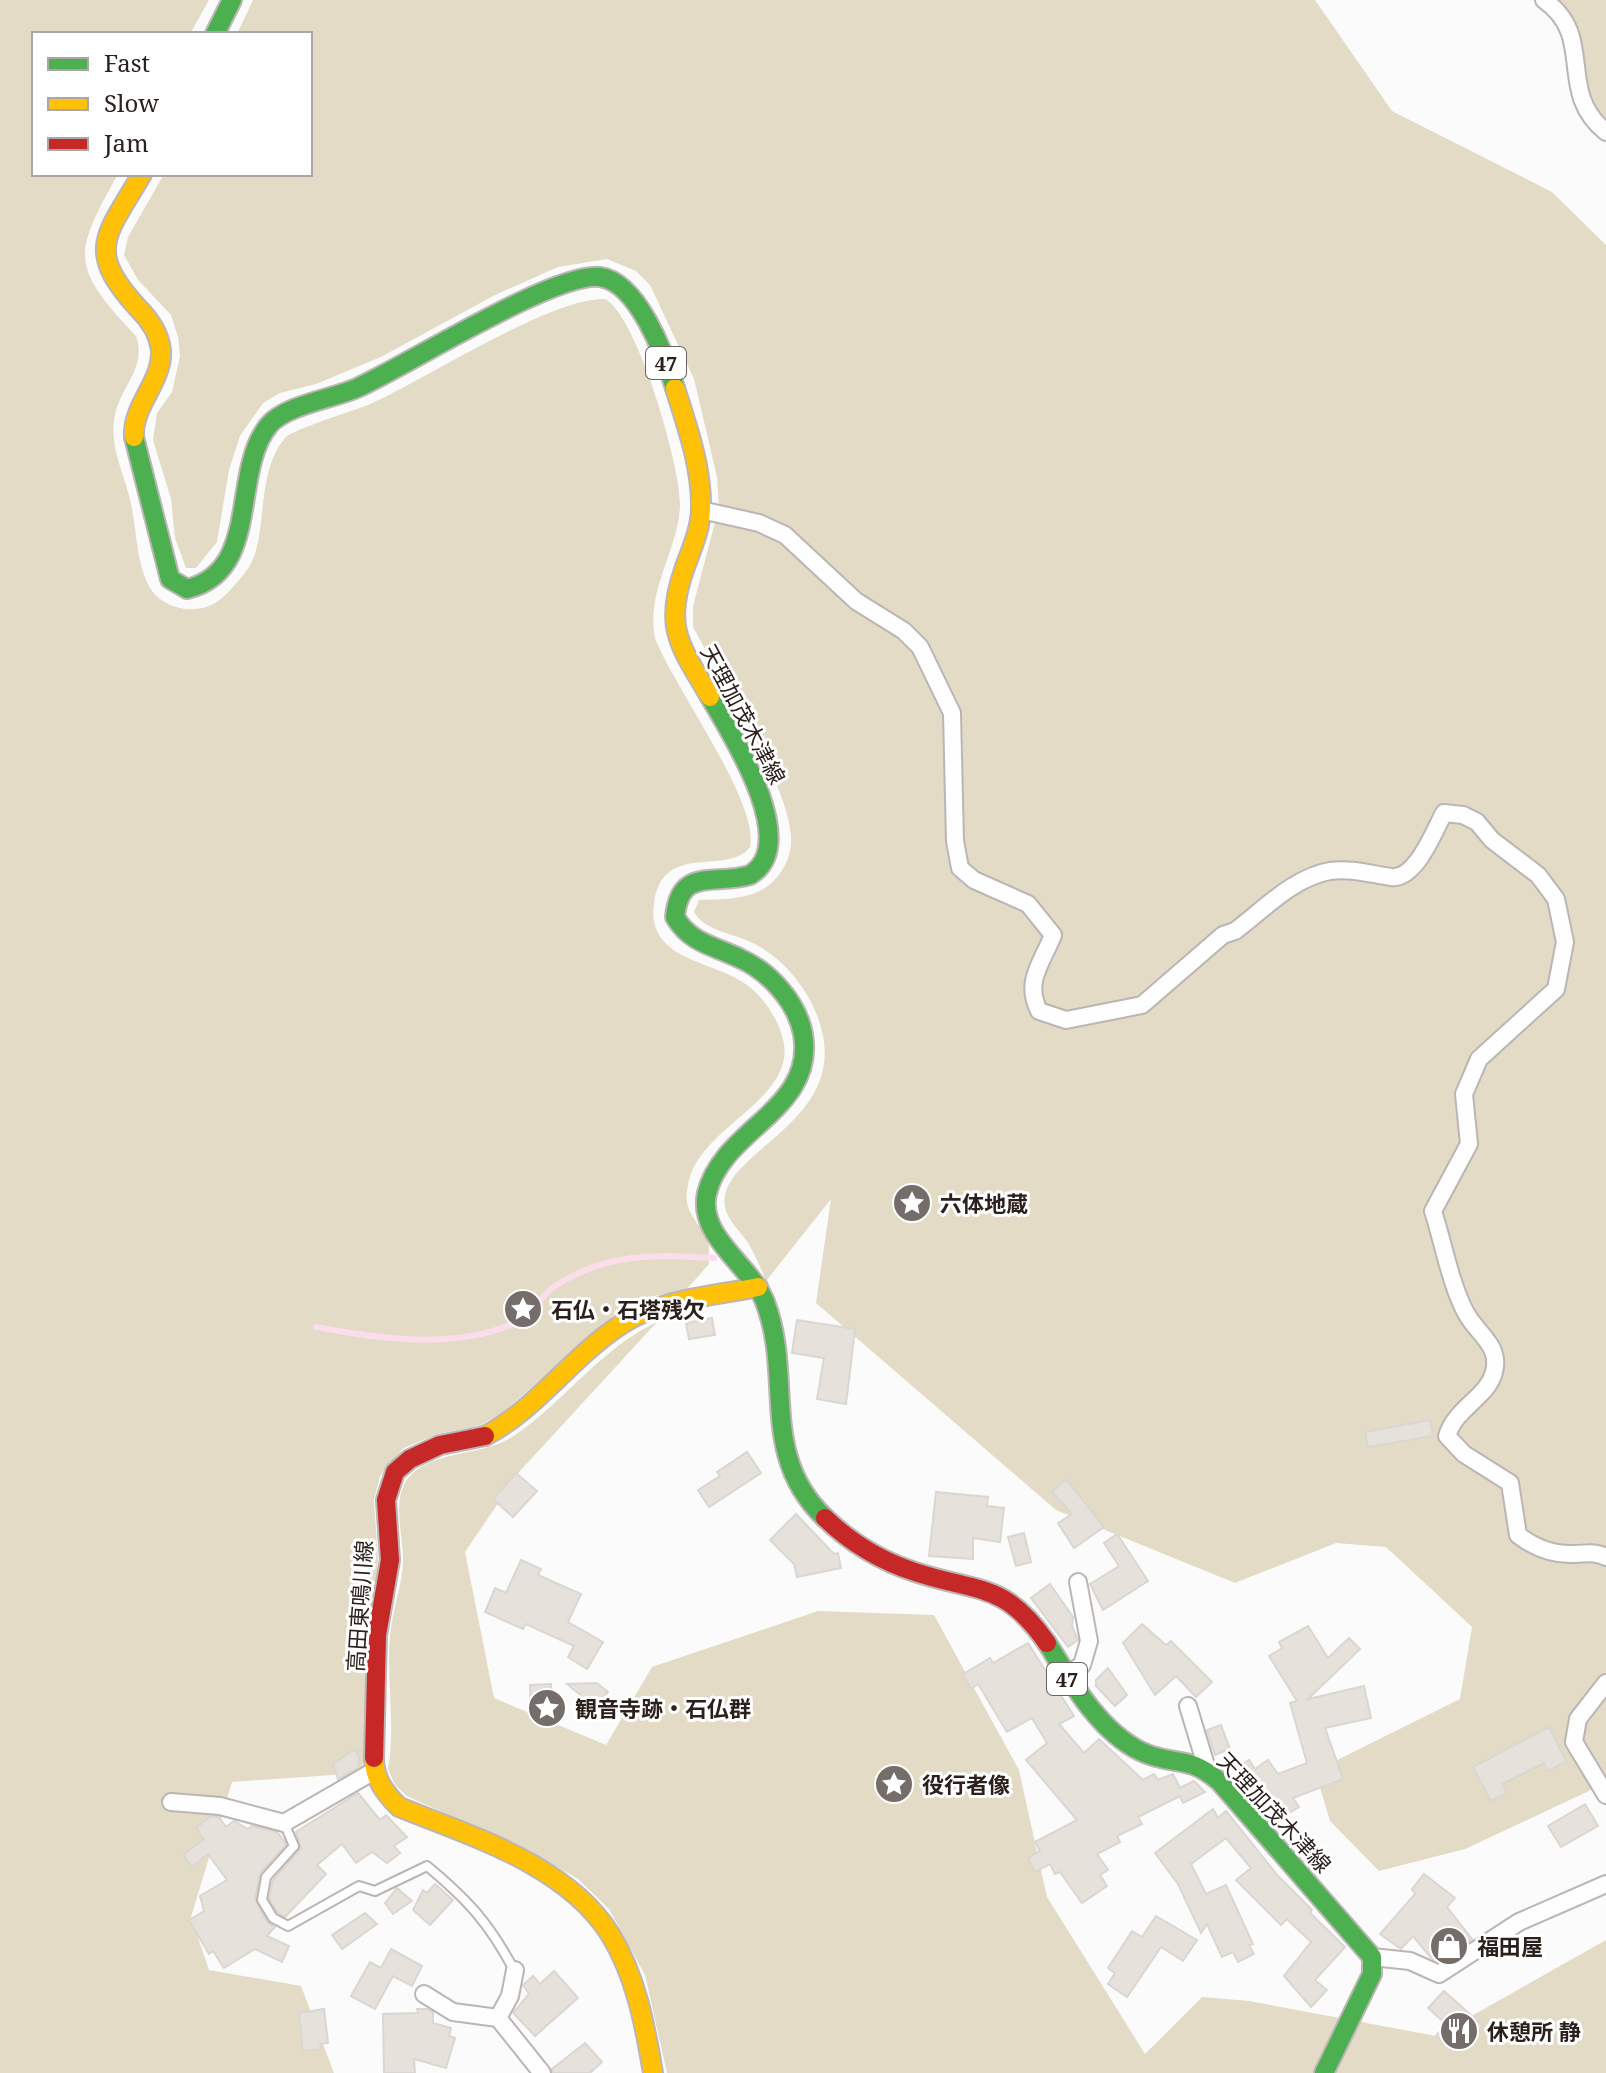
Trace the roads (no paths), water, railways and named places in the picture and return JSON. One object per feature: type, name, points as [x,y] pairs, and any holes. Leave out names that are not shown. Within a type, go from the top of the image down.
[{"type":"main road","points":[[216,32],[232,0]]},
{"type":"main road","name":"天理加茂木津線","points":[[141,176],[107,237],[105,256],[110,275],[154,325],[159,341],[161,355],[154,384],[135,418],[134,443],[152,503],[156,543],[175,584],[187,589],[201,587],[230,560],[257,443],[276,418],[288,410],[322,403],[389,374],[515,307],[564,285],[596,277],[624,286],[641,309],[676,385],[698,480],[701,510],[674,602],[675,632],[761,795],[772,840],[764,864],[747,876],[686,886],[677,896],[675,917],[693,940],[742,958],[775,983],[793,1009],[805,1049],[801,1075],[792,1095],[720,1164],[707,1192],[706,1211],[715,1231],[758,1287],[774,1330],[776,1409],[782,1450],[798,1485],[823,1515],[864,1547],[914,1573],[982,1588],[1010,1600],[1032,1620],[1065,1676],[1094,1711],[1141,1752],[1188,1759],[1209,1773],[1233,1795],[1372,1957]]},
{"type":"main road","name":"高田東鳴川線","points":[[374,1771],[377,1635],[390,1560],[386,1500],[395,1472],[410,1459],[440,1445],[483,1437],[508,1424],[622,1324],[658,1307],[758,1287]]},
{"type":"main road","points":[[374,1771],[385,1793],[399,1807],[531,1868],[570,1890],[598,1918],[632,1979],[653,2073]]},
{"type":"main road","points":[[1324,2073],[1372,1974],[1372,1957]]},
{"type":"street","points":[[1544,0],[1561,12],[1573,40],[1579,97],[1606,132]]},
{"type":"street","points":[[701,510],[759,523],[785,535],[856,601],[904,631],[920,647],[952,713],[955,841],[960,868],[974,880],[1028,904],[1053,935],[1034,974],[1031,988],[1039,1011],[1066,1020],[1142,1005],[1223,935],[1235,931],[1304,879],[1330,871],[1367,870],[1395,878],[1405,875],[1418,860],[1444,813],[1477,822],[1492,840],[1538,875],[1556,899],[1565,942],[1556,989],[1479,1059],[1464,1094],[1469,1144],[1433,1211],[1466,1313],[1486,1337],[1496,1357],[1494,1375],[1452,1419],[1447,1436],[1464,1454],[1510,1483],[1518,1535],[1536,1549],[1570,1555],[1598,1553],[1606,1557]]},
{"type":"street","points":[[1065,1676],[1082,1665],[1089,1641],[1078,1582]]},
{"type":"street","points":[[1606,1683],[1578,1719],[1574,1742],[1606,1795]]},
{"type":"street","points":[[1188,1706],[1209,1773]]},
{"type":"street","points":[[171,1802],[220,1806],[284,1823],[374,1771]]},
{"type":"street","points":[[1372,1957],[1410,1961],[1439,1974],[1519,1922],[1606,1884]]},
{"type":"street","points":[[498,2018],[510,1996],[515,1970]]},
{"type":"street","points":[[424,1994],[453,2012],[498,2018],[542,2073]]},
{"type":"lane","points":[[284,1823],[294,1846],[266,1877],[262,1900],[273,1918],[288,1926],[359,1886],[375,1891],[427,1866],[461,1895],[493,1929],[515,1970]]},
{"type":"waterway","points":[[316,1327],[420,1340],[472,1336],[521,1320],[555,1286],[593,1267],[632,1258],[714,1258]]},
{"type":"place","name":"六体地蔵","points":[[912,1203]]},
{"type":"place","name":"石仏・石塔残欠","points":[[523,1309]]},
{"type":"place","name":"観音寺跡・石仏群","points":[[547,1708]]},
{"type":"place","name":"役行者像","points":[[894,1784]]},
{"type":"place","name":"福田屋","points":[[1449,1946]]},
{"type":"place","name":"休憩所 静","points":[[1459,2031]]}]
